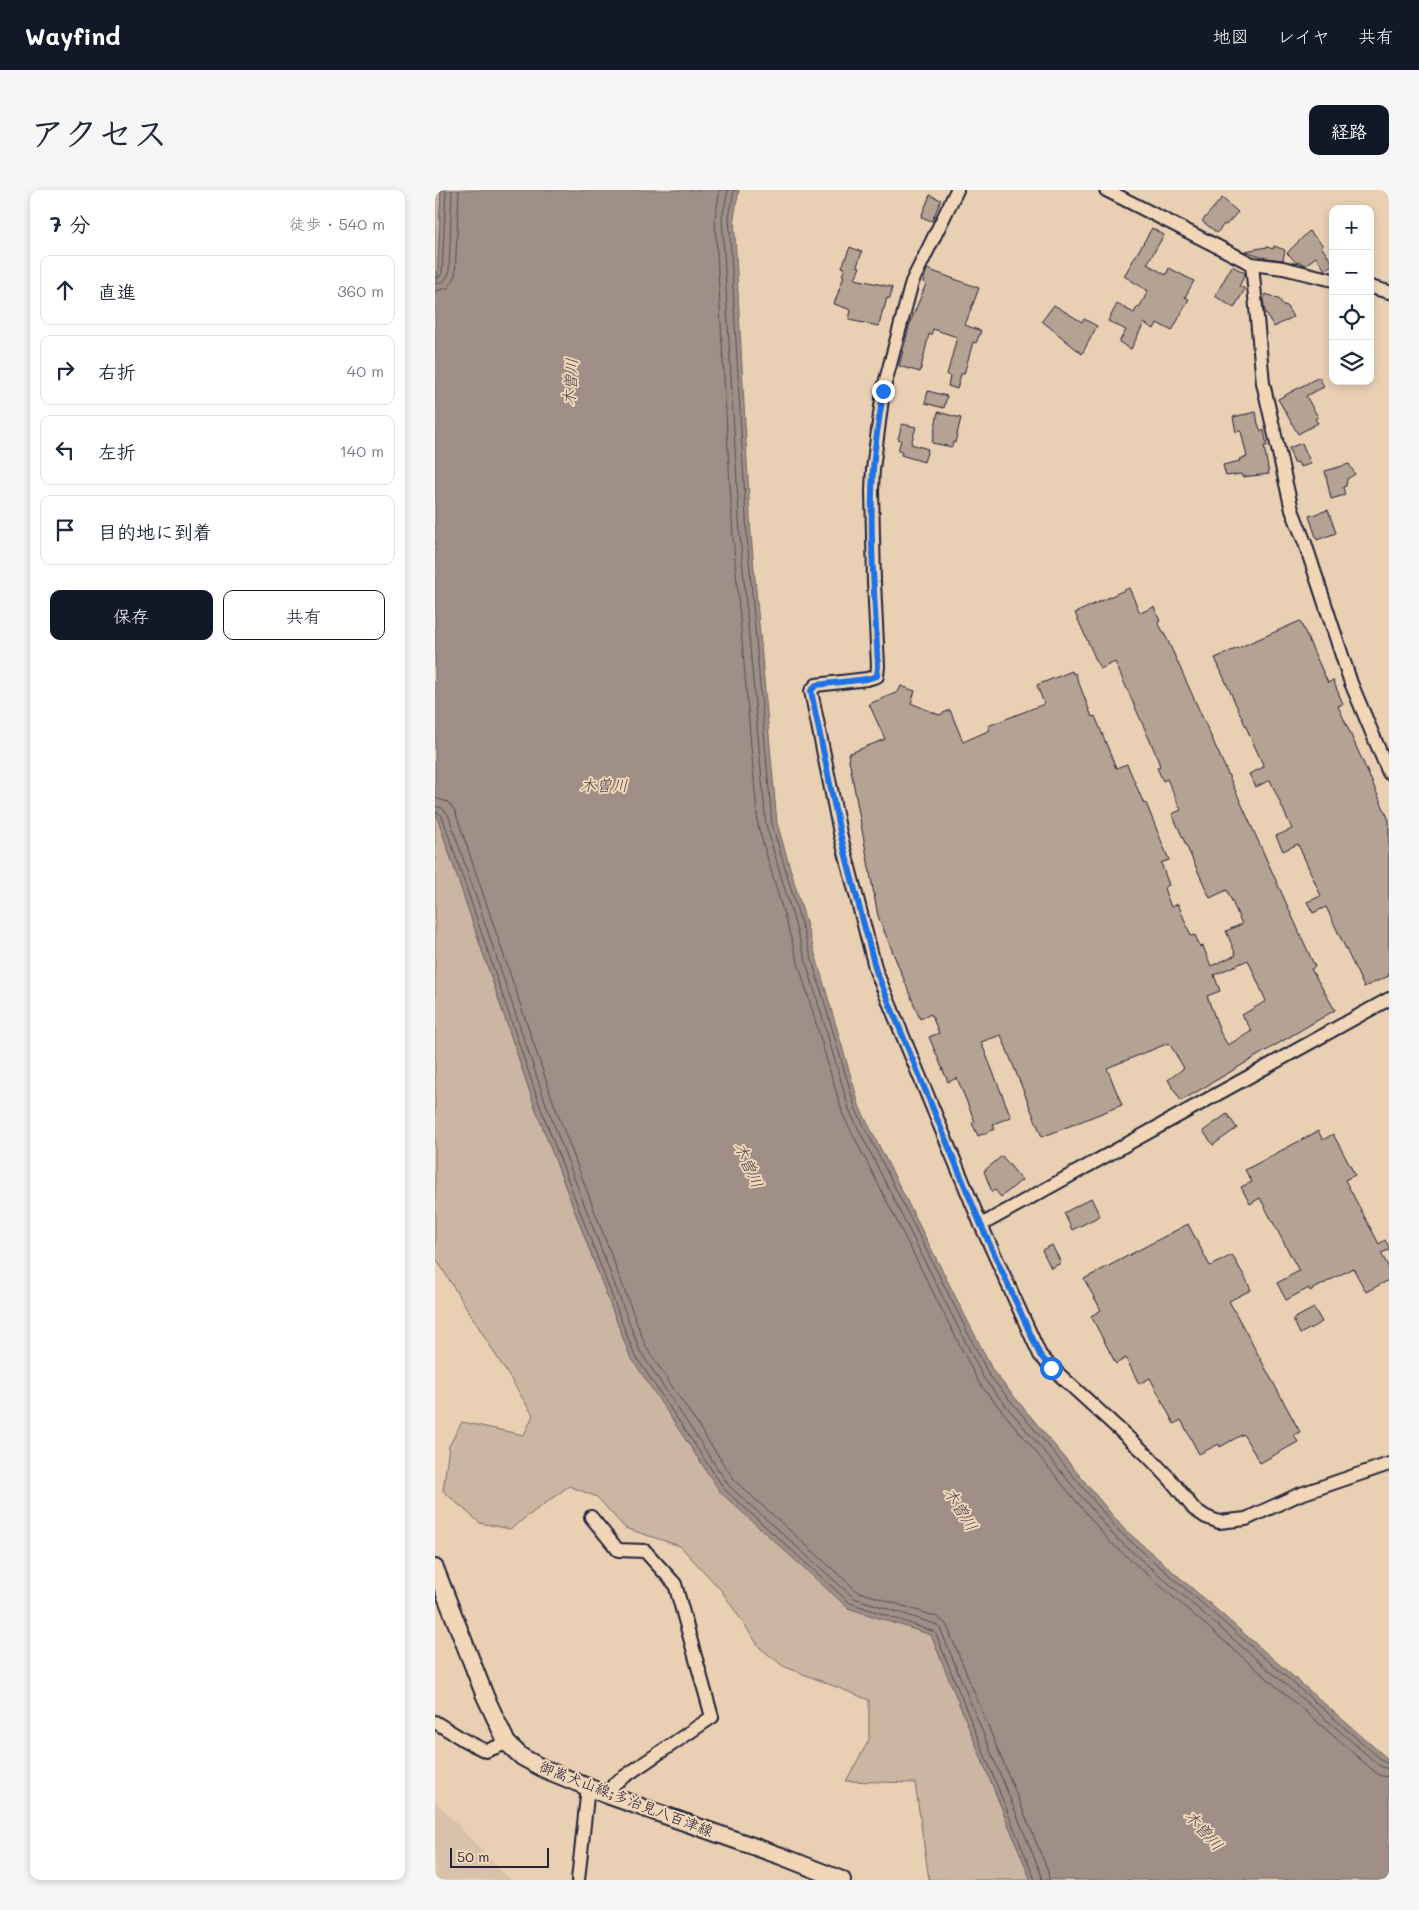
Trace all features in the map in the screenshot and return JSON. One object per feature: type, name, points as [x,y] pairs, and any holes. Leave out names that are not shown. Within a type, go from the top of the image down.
[{"type":"main road","name":"御嵩犬山線;多治見八百津線","points":[[435,1568],[485,1696],[507,1742],[521,1757],[544,1769],[607,1795],[842,1880]]},
{"type":"street","points":[[957,190],[912,282],[883,391],[872,490],[877,676],[867,679],[816,685],[811,691],[840,833],[876,971],[981,1225],[1040,1355],[1051,1368],[1146,1454],[1170,1479],[1194,1509],[1205,1518],[1219,1522],[1246,1519],[1298,1495],[1389,1464]]},
{"type":"street","points":[[1106,190],[1252,264],[1283,268],[1329,279]]},
{"type":"street","points":[[1252,264],[1263,383],[1292,510],[1305,543],[1351,683],[1389,772]]},
{"type":"street","points":[[1374,288],[1389,292]]},
{"type":"street","points":[[981,1225],[1389,999]]},
{"type":"street","points":[[591,1517],[618,1550],[645,1551],[675,1584],[712,1717],[615,1782],[607,1795]]},
{"type":"street","points":[[435,1722],[486,1751],[507,1742]]},
{"type":"street","points":[[577,1880],[588,1787]]},
{"type":"shaded area","points":[[435,190],[441,190],[437,290],[435,295]]},
{"type":"shaded area","points":[[435,811],[535,1107],[630,1356],[848,1608],[931,1634],[1031,1880],[929,1880],[915,1783],[846,1781],[869,1740],[869,1700],[783,1666],[760,1648],[721,1590],[680,1546],[625,1528],[597,1497],[569,1486],[510,1529],[480,1523],[443,1491],[449,1446],[462,1422],[524,1435],[533,1415],[435,1257]]},
{"type":"shaded area","points":[[435,1801],[510,1880],[435,1880]]},
{"type":"water","name":"木曽川","points":[[441,190],[739,190],[734,217],[751,535],[777,823],[860,1108],[993,1371],[1123,1528],[1389,1760],[1389,1880],[1031,1880],[931,1635],[848,1608],[721,1493],[630,1356],[535,1107],[435,811],[435,295],[437,290]]},
{"type":"building","points":[[930,195],[941,200],[932,221],[921,217]]},
{"type":"building","points":[[1222,198],[1238,212],[1217,233],[1202,221]]},
{"type":"building","points":[[1152,228],[1164,235],[1147,264],[1166,275],[1169,268],[1194,281],[1185,297],[1189,299],[1172,331],[1157,323],[1154,329],[1144,323],[1131,349],[1119,342],[1126,330],[1108,321],[1117,304],[1134,313],[1137,307],[1139,308],[1148,291],[1124,276]]},
{"type":"building","points":[[1309,231],[1323,245],[1321,246],[1329,258],[1329,267],[1325,270],[1316,257],[1305,265],[1297,263],[1287,253]]},
{"type":"building","points":[[1274,246],[1285,250],[1283,260],[1266,258],[1245,251],[1267,247],[1273,249]]},
{"type":"building","points":[[850,247],[862,252],[857,266],[860,267],[855,279],[892,287],[890,299],[887,298],[879,326],[849,320],[851,310],[834,304],[844,276],[842,275],[845,268],[842,267]]},
{"type":"building","points":[[1232,266],[1245,273],[1239,286],[1245,289],[1234,308],[1215,296]]},
{"type":"building","points":[[927,269],[979,288],[965,325],[981,331],[976,343],[973,342],[964,374],[961,374],[957,389],[948,386],[950,376],[947,375],[957,337],[933,329],[931,335],[929,334],[920,372],[899,366],[910,323],[926,284],[923,282]]},
{"type":"building","points":[[1266,294],[1280,300],[1283,306],[1286,305],[1293,317],[1274,327],[1265,312],[1263,300]]},
{"type":"building","points":[[1054,305],[1082,322],[1084,319],[1097,326],[1082,354],[1042,321]]},
{"type":"building","points":[[1319,377],[1324,387],[1306,396],[1318,417],[1315,419],[1318,423],[1298,434],[1278,399]]},
{"type":"building","points":[[928,391],[947,396],[944,408],[925,403]]},
{"type":"building","points":[[938,412],[961,418],[955,443],[953,442],[952,447],[932,443]]},
{"type":"building","points":[[1256,412],[1261,431],[1264,430],[1267,446],[1264,446],[1269,474],[1242,477],[1241,474],[1226,476],[1223,465],[1240,461],[1239,459],[1247,457],[1241,431],[1236,432],[1233,417]]},
{"type":"building","points":[[902,424],[916,427],[911,444],[928,449],[924,462],[901,455],[902,452],[898,451],[901,440],[898,439]]},
{"type":"building","points":[[1302,443],[1311,464],[1300,467],[1298,462],[1294,463],[1289,448]]},
{"type":"building","points":[[1349,464],[1355,474],[1347,479],[1346,486],[1343,487],[1345,495],[1331,499],[1325,471]]},
{"type":"building","points":[[1328,510],[1336,533],[1317,540],[1309,516]]},
{"type":"building","points":[[1129,588],[1140,613],[1154,607],[1160,621],[1158,622],[1315,967],[1311,969],[1335,1010],[1181,1101],[1168,1080],[1184,1068],[1169,1043],[1107,1068],[1122,1105],[1042,1137],[1001,1035],[981,1042],[1011,1117],[993,1124],[995,1129],[978,1136],[972,1123],[975,1122],[957,1078],[948,1082],[929,1037],[939,1033],[931,1014],[920,1019],[878,916],[848,754],[885,739],[869,704],[898,692],[901,686],[915,691],[911,703],[939,715],[950,710],[963,742],[990,730],[988,726],[1044,704],[1037,685],[1072,671],[1073,674],[1075,673],[1092,717],[1095,716],[1116,768],[1127,764],[1144,804],[1146,803],[1169,860],[1161,863],[1169,885],[1164,888],[1171,907],[1178,904],[1191,936],[1195,935],[1200,947],[1203,946],[1211,966],[1236,955],[1226,931],[1242,924],[1227,890],[1210,898],[1172,814],[1181,810],[1167,779],[1163,781],[1157,768],[1160,766],[1155,752],[1115,662],[1100,669],[1075,613]],"holes":[[[1248,960],[1266,1001],[1242,1015],[1252,1031],[1228,1045],[1221,1034],[1207,996],[1220,991],[1214,975]]]},
{"type":"building","points":[[1300,621],[1328,683],[1333,680],[1343,704],[1338,706],[1389,820],[1389,976],[1364,987],[1326,907],[1313,913],[1307,902],[1321,896],[1298,844],[1283,851],[1276,836],[1292,829],[1270,780],[1256,787],[1249,774],[1264,767],[1215,658]]},
{"type":"building","points":[[1227,1114],[1237,1128],[1213,1145],[1203,1131]]},
{"type":"building","points":[[1318,1131],[1323,1140],[1333,1134],[1355,1175],[1345,1180],[1379,1244],[1385,1240],[1389,1247],[1389,1250],[1381,1253],[1389,1268],[1389,1280],[1366,1292],[1353,1268],[1310,1291],[1309,1288],[1286,1300],[1277,1283],[1299,1271],[1260,1198],[1250,1204],[1241,1187],[1252,1182],[1245,1170]]},
{"type":"building","points":[[1002,1156],[1022,1180],[1001,1197],[995,1190],[992,1192],[984,1171]]},
{"type":"building","points":[[1091,1198],[1100,1216],[1072,1230],[1064,1213]]},
{"type":"building","points":[[1188,1224],[1210,1266],[1232,1255],[1246,1279],[1251,1290],[1229,1301],[1300,1432],[1294,1435],[1298,1442],[1260,1463],[1243,1434],[1220,1447],[1219,1444],[1199,1454],[1181,1420],[1174,1424],[1150,1378],[1139,1384],[1126,1358],[1116,1364],[1091,1316],[1101,1310],[1084,1279]]},
{"type":"building","points":[[1052,1245],[1061,1263],[1051,1268],[1042,1250]]},
{"type":"building","points":[[1314,1308],[1322,1322],[1300,1334],[1293,1319]]},
{"type":"route","points":[[883,391],[872,490],[877,676],[867,679],[816,685],[811,691],[840,833],[876,971],[981,1225],[1040,1355],[1051,1368]]}]
